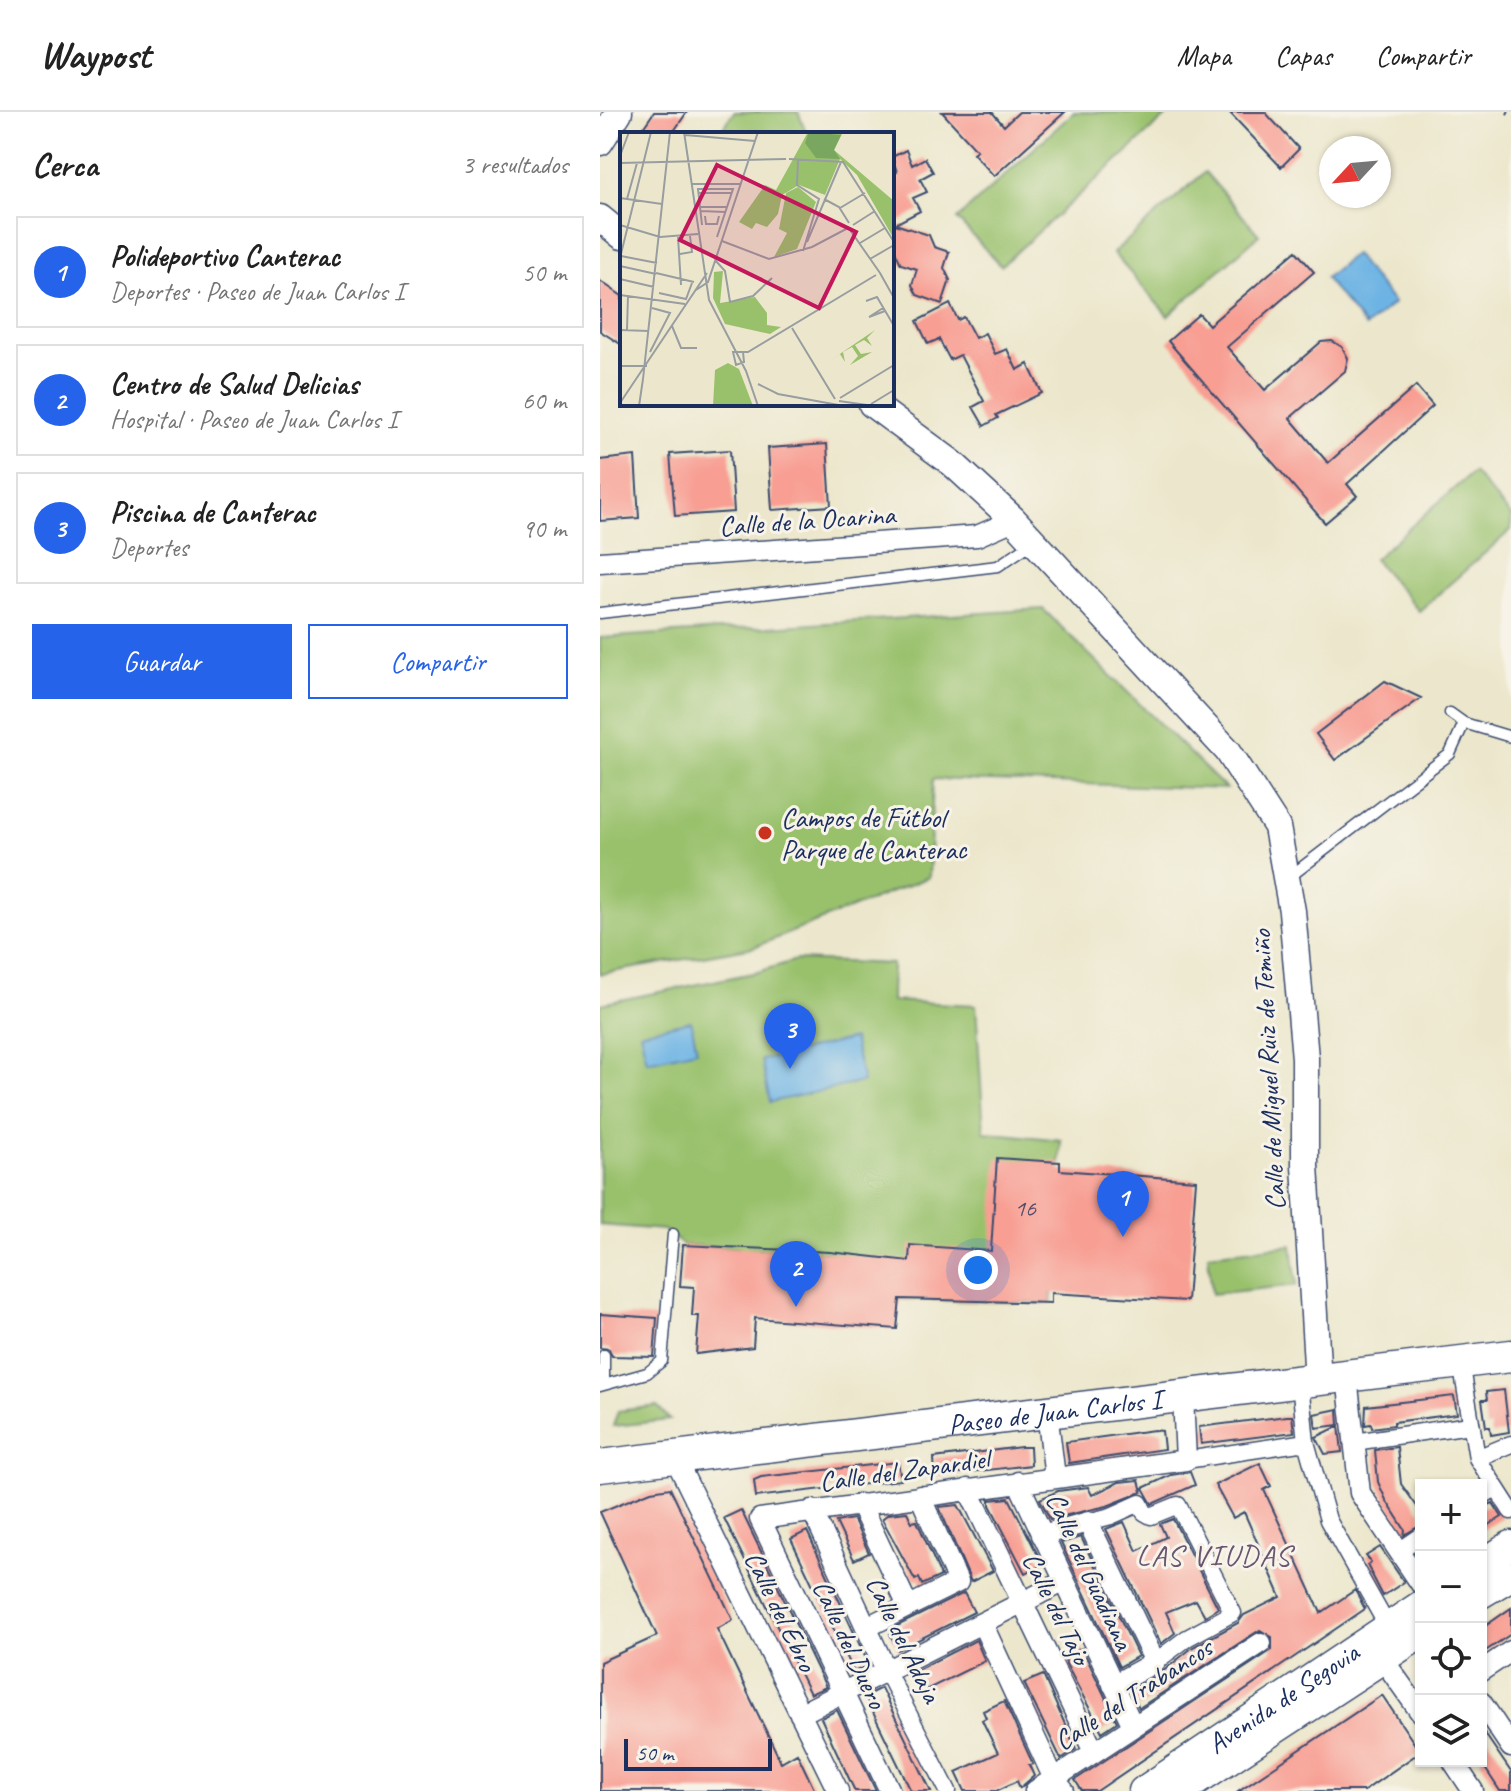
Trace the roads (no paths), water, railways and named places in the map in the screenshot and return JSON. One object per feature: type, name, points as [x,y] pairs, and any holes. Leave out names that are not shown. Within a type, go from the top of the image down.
[{"type":"main road","name":"Paseo de Juan Carlos I","points":[[600,1466],[1511,1356]]},
{"type":"main road","points":[[1487,1561],[1511,1545]]},
{"type":"main road","points":[[1487,1590],[1511,1576]]},
{"type":"main road","name":"Avenida de Segovia","points":[[1181,1791],[1380,1642],[1415,1610]]},
{"type":"main road","name":"Avenida de Segovia","points":[[1143,1791],[1380,1642],[1415,1635]]},
{"type":"street","points":[[600,142],[619,112]]},
{"type":"street","name":"Calle de Miguel Ruiz de Temiño","points":[[875,406],[952,463],[1014,520],[1228,751],[1277,827],[1286,880],[1305,1058],[1305,1165],[1322,1380]]},
{"type":"street","name":"Calle de la Ocarina","points":[[600,562],[977,536],[1014,520]]},
{"type":"street","points":[[1461,1362],[1470,1425],[1488,1492],[1511,1511]]},
{"type":"street","points":[[1322,1380],[1306,1442],[1328,1520],[1380,1642],[1415,1702]]},
{"type":"street","points":[[1322,1380],[1354,1442],[1360,1493],[1415,1575]]},
{"type":"street","points":[[1183,1397],[1186,1460]]},
{"type":"street","points":[[1047,1412],[1055,1477]]},
{"type":"street","points":[[1354,1442],[1470,1425]]},
{"type":"street","name":"Calle del Zapardiel","points":[[760,1519],[1306,1442]]},
{"type":"street","points":[[1477,1458],[1511,1444]]},
{"type":"street","name":"Calle del Ebro","points":[[674,1456],[838,1791]]},
{"type":"street","name":"Calle del Guadiana","points":[[1018,1482],[1133,1726]]},
{"type":"street","name":"Calle del Tajo","points":[[968,1489],[1094,1752]]},
{"type":"street","points":[[867,1627],[958,1582],[920,1496]]},
{"type":"street","points":[[1042,1535],[1111,1516],[1140,1503],[1144,1512],[1151,1516],[1178,1505],[1233,1613],[1113,1685]]},
{"type":"street","points":[[860,1504],[908,1606]]},
{"type":"street","name":"Calle del Adaja","points":[[812,1510],[886,1670],[948,1791]]},
{"type":"street","name":"Calle del Duero","points":[[760,1519],[890,1791]]},
{"type":"street","points":[[1088,1522],[1155,1662]]},
{"type":"street","points":[[1399,1551],[1415,1540]]},
{"type":"street","points":[[800,1714],[1063,1582]]},
{"type":"street","points":[[982,1623],[1059,1785]]},
{"type":"street","name":"Calle del Trabancos","points":[[1035,1791],[1059,1785],[1094,1752],[1261,1643]]},
{"type":"street","points":[[1487,1667],[1511,1651]]},
{"type":"street","points":[[1487,1711],[1511,1747]]},
{"type":"street","points":[[1457,1767],[1473,1791]]},
{"type":"lane","points":[[600,613],[998,566],[1034,542]]},
{"type":"lane","points":[[1450,713],[1464,723],[1511,737]]},
{"type":"lane","points":[[1286,880],[1450,754],[1464,723]]},
{"type":"lane","points":[[604,1355],[602,1386],[647,1373],[662,1361],[673,1234]]},
{"type":"water","points":[[1354,254],[1394,303],[1365,327],[1325,278]]},
{"type":"water","points":[[691,1021],[697,1050],[647,1061],[640,1032]]},
{"type":"water","points":[[853,1039],[863,1082],[770,1102],[761,1060]]},
{"type":"place","name":"Campos de Fútbol Parque de Canterac","points":[[765,833]]},
{"type":"place","name":"Piscina de Canterac","points":[[790,1069]]},
{"type":"place","name":"Polideportivo Canterac","points":[[1123,1237]]},
{"type":"place","name":"Centro de Salud Delicias","points":[[796,1307]]},
{"type":"district","name":"LAS VIUDAS","points":[[1214,1555]]}]
